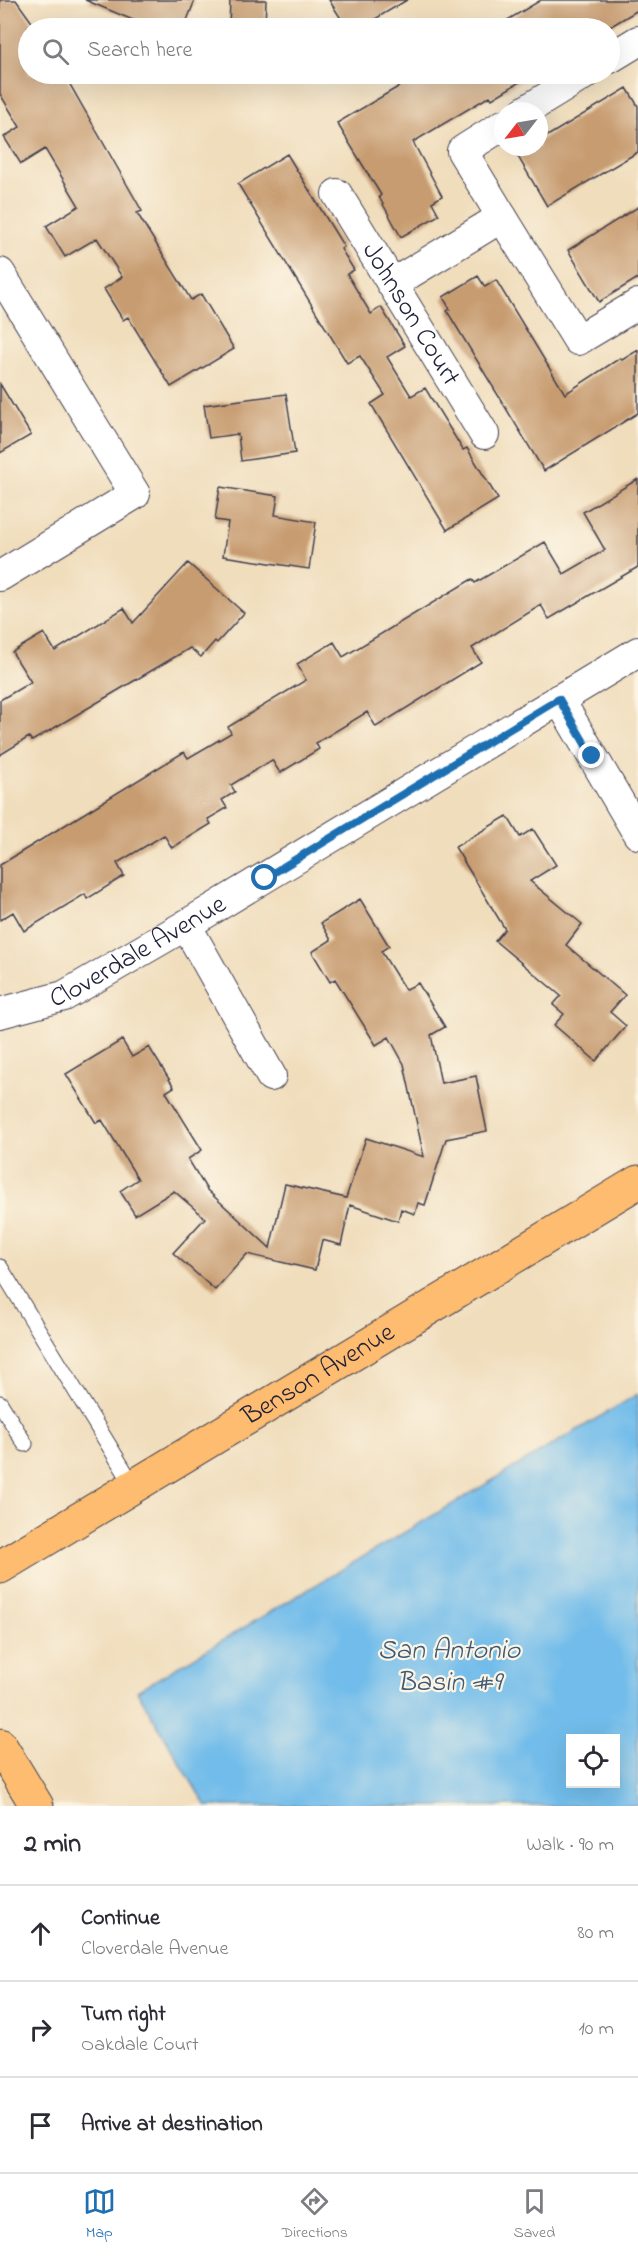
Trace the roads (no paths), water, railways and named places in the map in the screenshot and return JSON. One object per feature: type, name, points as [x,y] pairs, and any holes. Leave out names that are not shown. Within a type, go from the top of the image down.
[{"type":"main road","name":"Benson Avenue","points":[[0,1567],[638,1182]]},
{"type":"main road","points":[[0,1745],[37,1806]]},
{"type":"street","points":[[620,52],[638,41]]},
{"type":"street","points":[[540,102],[569,84]]},
{"type":"street","points":[[494,131],[462,151],[578,340],[638,304]]},
{"type":"street","name":"Johnson Court","points":[[337,194],[484,434]]},
{"type":"street","points":[[392,284],[502,217]]},
{"type":"street","points":[[0,273],[135,494],[0,576]]},
{"type":"street","name":"Cloverdale Avenue","points":[[0,1013],[64,996],[186,925],[638,652]]},
{"type":"street","points":[[559,699],[638,834]]},
{"type":"street","points":[[186,925],[271,1076]]},
{"type":"lane","points":[[0,1267],[133,1485]]},
{"type":"lane","points":[[0,1403],[25,1444]]},
{"type":"water","name":"San Antonio Basin #9","points":[[638,1394],[638,1806],[206,1806],[137,1691]]}]
